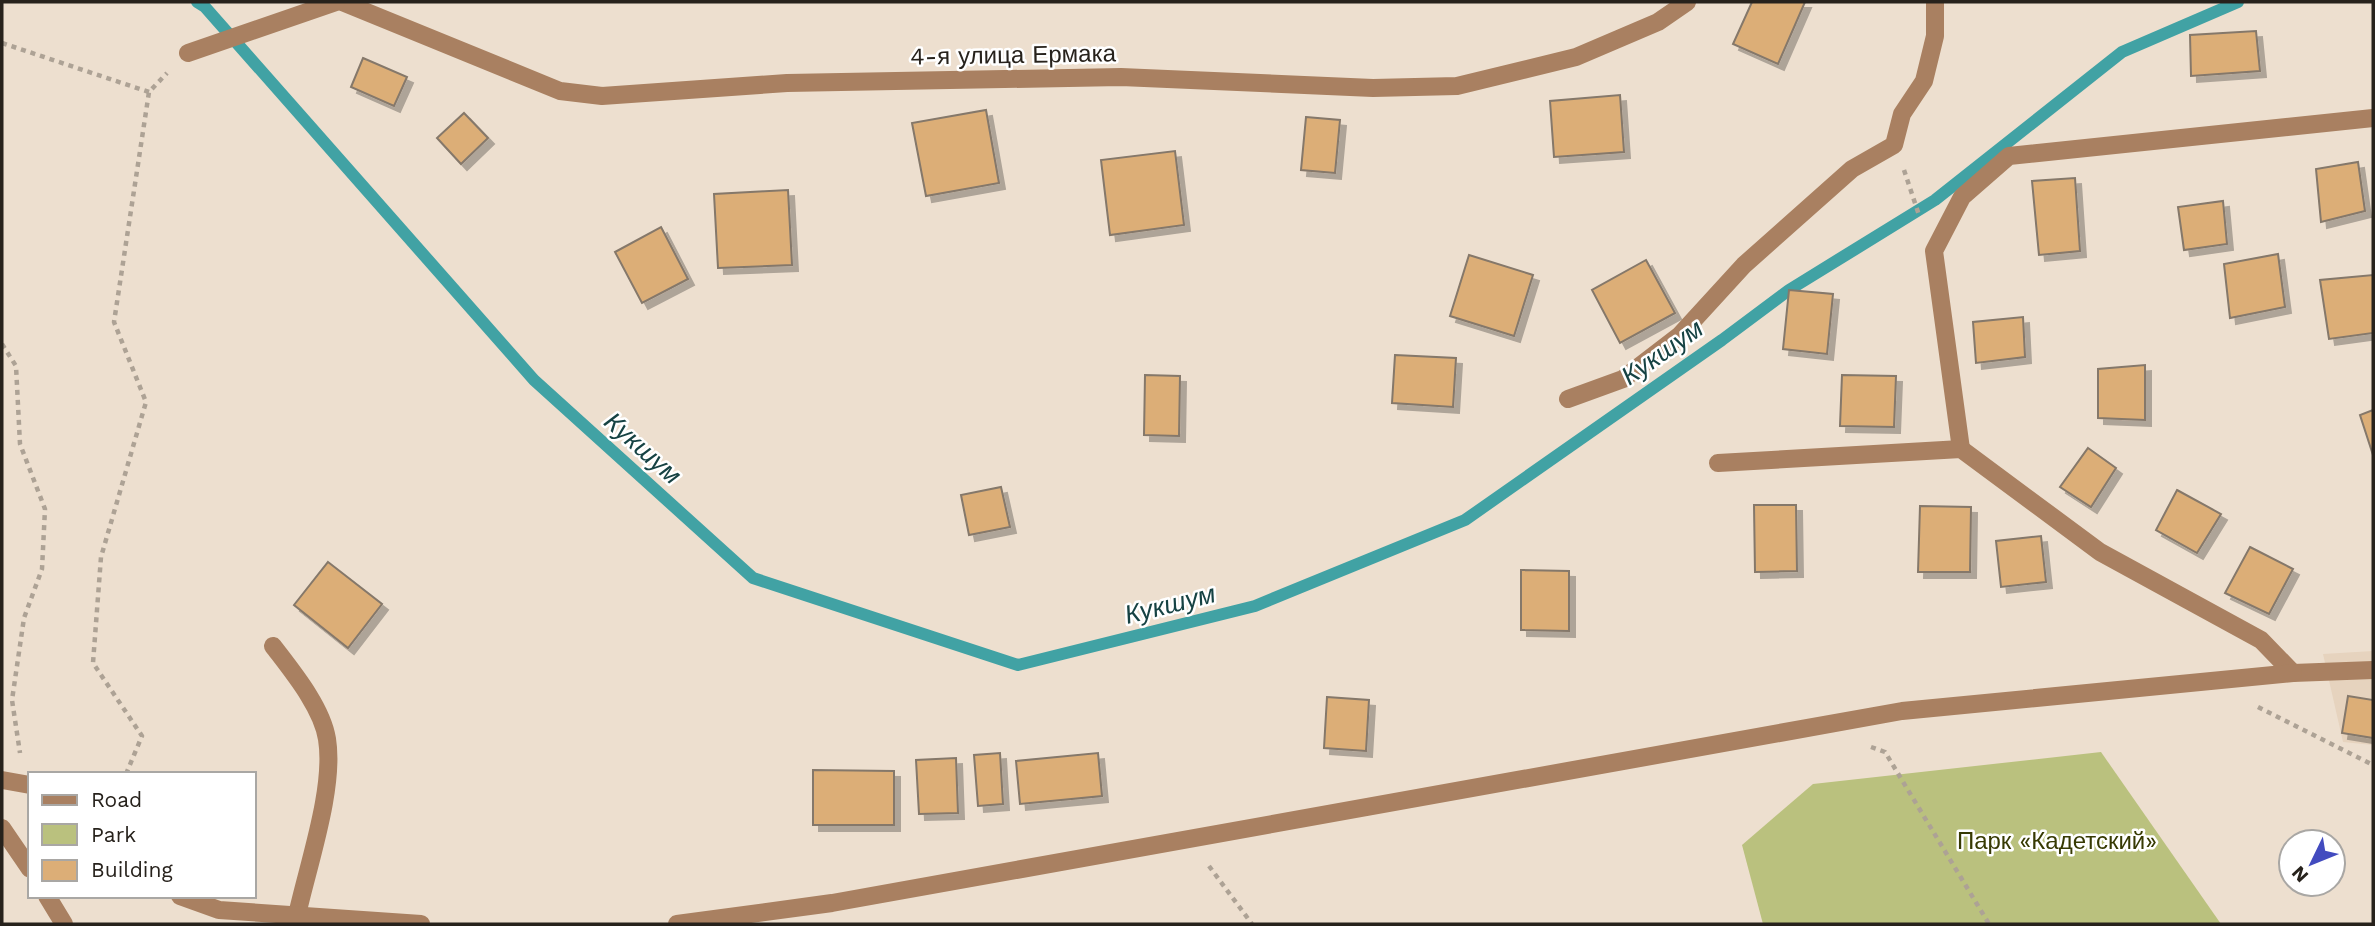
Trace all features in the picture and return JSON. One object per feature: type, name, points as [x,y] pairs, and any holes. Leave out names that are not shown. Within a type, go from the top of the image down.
[{"type":"street","points":[[188,53],[336,2]]},
{"type":"street","name":"4-я улица Ермака","points":[[342,2],[560,91],[602,96],[787,83],[1121,77],[1373,88],[1457,86],[1576,57],[1658,22],[1687,2]]},
{"type":"street","points":[[1568,400],[1623,379],[1679,336],[1744,265],[1852,169],[1894,145],[1902,114],[1924,81],[1935,36],[1935,2]]},
{"type":"street","points":[[1961,449],[1934,251],[1962,197],[2009,156],[2373,118]]},
{"type":"street","points":[[1718,463],[1961,449],[2100,552],[2261,640],[2292,673]]},
{"type":"street","points":[[273,646],[305,690],[327,737],[328,778],[297,915]]},
{"type":"street","points":[[677,924],[832,903],[1902,711],[2292,673],[2373,670]]},
{"type":"street","points":[[2,780],[27,784]]},
{"type":"street","points":[[2,828],[28,866]]},
{"type":"street","points":[[48,898],[64,924]]},
{"type":"street","points":[[186,898],[219,910],[421,924]]},
{"type":"path","points":[[2,43],[149,92]]},
{"type":"path","points":[[127,772],[142,736],[93,663],[101,557],[146,402],[114,322],[149,92],[188,53]]},
{"type":"path","points":[[1910,187],[1922,226]]},
{"type":"path","points":[[2,344],[16,366],[20,444],[45,509],[42,569],[24,618],[12,700],[27,784]]},
{"type":"path","points":[[2250,703],[2373,765]]},
{"type":"path","points":[[1862,743],[1885,752],[1989,924]]},
{"type":"path","points":[[1189,839],[1252,924]]},
{"type":"shaded area","points":[[2373,651],[2373,745],[2343,742],[2323,654]]},
{"type":"green space","name":"Парк «Кадетский»","points":[[2101,752],[2221,924],[1763,924],[1742,845],[1813,784]]},
{"type":"building","points":[[1752,2],[1805,2],[1778,64],[1733,44]]},
{"type":"building","points":[[2256,31],[2260,71],[2191,76],[2190,35]]},
{"type":"building","points":[[363,58],[407,77],[394,106],[351,87]]},
{"type":"building","points":[[1620,95],[1624,152],[1554,157],[1550,101]]},
{"type":"building","points":[[986,110],[999,183],[926,196],[912,123]]},
{"type":"building","points":[[464,113],[488,138],[461,164],[437,138]]},
{"type":"building","points":[[1306,117],[1340,120],[1335,173],[1301,170]]},
{"type":"building","points":[[1175,151],[1184,225],[1110,235],[1101,160]]},
{"type":"building","points":[[2358,162],[2365,211],[2321,222],[2316,169]]},
{"type":"building","points":[[2075,178],[2080,251],[2039,255],[2032,181]]},
{"type":"building","points":[[788,190],[792,265],[718,268],[714,194]]},
{"type":"building","points":[[2223,201],[2227,244],[2184,250],[2178,207]]},
{"type":"building","points":[[661,227],[688,279],[642,303],[615,252]]},
{"type":"building","points":[[2278,254],[2285,307],[2230,318],[2224,264]]},
{"type":"building","points":[[1469,255],[1533,275],[1514,336],[1450,316]]},
{"type":"building","points":[[1646,260],[1675,313],[1620,343],[1592,290]]},
{"type":"building","points":[[2373,275],[2373,333],[2329,339],[2320,280]]},
{"type":"building","points":[[1789,290],[1833,294],[1827,354],[1783,349]]},
{"type":"building","points":[[2023,317],[2025,357],[1976,363],[1973,322]]},
{"type":"building","points":[[1395,355],[1456,358],[1453,407],[1392,403]]},
{"type":"building","points":[[2145,365],[2145,420],[2098,418],[2098,369]]},
{"type":"building","points":[[1145,375],[1180,376],[1179,436],[1144,435]]},
{"type":"building","points":[[1842,375],[1896,376],[1894,427],[1840,426]]},
{"type":"building","points":[[2373,410],[2373,455],[2360,415]]},
{"type":"building","points":[[2088,448],[2116,468],[2091,507],[2060,487]]},
{"type":"building","points":[[1001,487],[1010,527],[969,535],[961,495]]},
{"type":"building","points":[[2177,490],[2221,514],[2197,553],[2156,530]]},
{"type":"building","points":[[1754,505],[1796,505],[1797,571],[1755,572]]},
{"type":"building","points":[[1920,506],[1971,507],[1970,572],[1918,572]]},
{"type":"building","points":[[2041,536],[2046,582],[2001,587],[1996,541]]},
{"type":"building","points":[[2250,547],[2293,569],[2269,614],[2225,593]]},
{"type":"building","points":[[328,562],[382,604],[348,648],[294,605]]},
{"type":"building","points":[[1521,570],[1569,571],[1569,631],[1521,630]]},
{"type":"building","points":[[2348,696],[2373,700],[2373,738],[2342,733]]},
{"type":"building","points":[[1327,697],[1369,700],[1366,751],[1324,748]]},
{"type":"building","points":[[1000,753],[1003,804],[978,806],[974,755]]},
{"type":"building","points":[[1098,753],[1102,796],[1020,804],[1016,761]]},
{"type":"building","points":[[956,758],[958,813],[919,814],[916,760]]},
{"type":"building","points":[[813,770],[894,771],[894,825],[813,825]]},
{"type":"waterway","name":"Кукшум","points":[[197,2],[205,7],[534,380],[753,578],[1018,665],[1255,606],[1465,520],[1789,290],[1935,200],[2122,52],[2238,2]]}]
